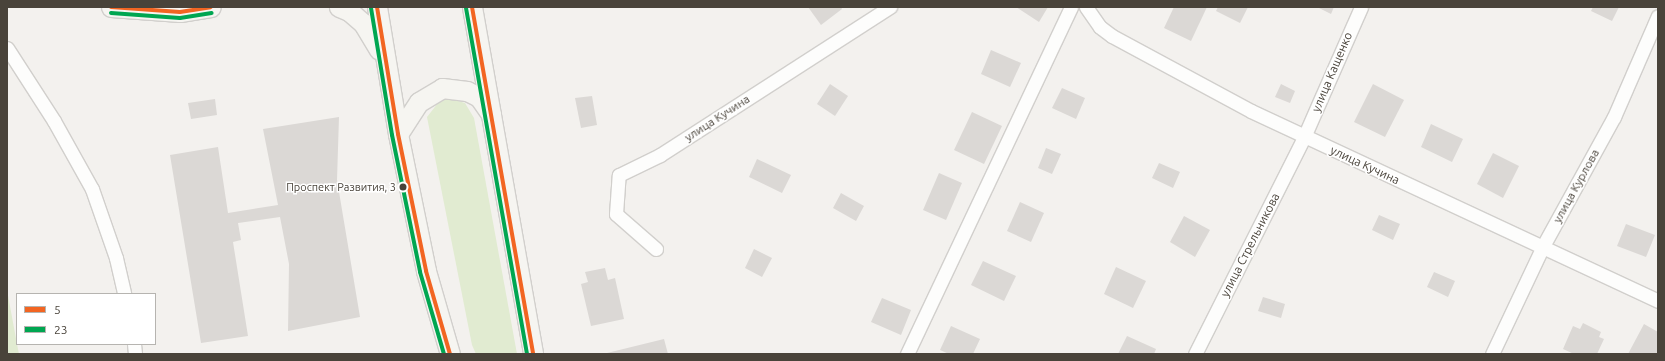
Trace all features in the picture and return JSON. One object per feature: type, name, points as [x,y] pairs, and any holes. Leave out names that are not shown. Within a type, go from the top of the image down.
[{"type":"street","points":[[110,7],[174,12],[211,7]]},
{"type":"street","points":[[339,7],[349,11],[363,23],[374,39],[387,66]]},
{"type":"street","points":[[377,7],[398,134],[426,271],[450,354]]},
{"type":"street","points":[[472,7],[533,354]]},
{"type":"street","name":"улица Кучина","points":[[656,249],[616,214],[619,175],[660,155],[890,7]]},
{"type":"street","points":[[908,354],[1070,7]]},
{"type":"street","name":"улица Кучина","points":[[1086,7],[1100,27],[1112,36],[1251,111],[1658,301]]},
{"type":"street","name":"улица Кащенко","points":[[1304,137],[1361,7]]},
{"type":"street","name":"улица Курлова","points":[[1492,354],[1543,246],[1614,117],[1658,16]]},
{"type":"street","points":[[7,48],[54,121],[92,189],[116,258],[124,293]]},
{"type":"street","points":[[398,134],[419,102],[442,88],[467,91],[479,97],[492,115]]},
{"type":"street","name":"улица Стрельникова","points":[[1195,354],[1304,137]]},
{"type":"green space","points":[[448,98],[465,103],[474,118],[517,354],[476,354],[472,345],[427,117],[438,103]]},
{"type":"green space","points":[[7,290],[16,345],[19,354],[7,354]]},
{"type":"building","points":[[808,7],[841,7],[842,9],[821,25]]},
{"type":"building","points":[[1016,7],[1048,7],[1039,22]]},
{"type":"building","points":[[1174,7],[1207,7],[1191,41],[1164,28]]},
{"type":"building","points":[[1218,7],[1248,7],[1240,23],[1216,11]]},
{"type":"building","points":[[1317,7],[1334,7],[1331,14]]},
{"type":"building","points":[[1593,7],[1619,7],[1612,21],[1591,11]]},
{"type":"building","points":[[991,50],[1021,63],[1010,87],[981,74]]},
{"type":"building","points":[[830,84],[848,96],[835,116],[817,104]]},
{"type":"building","points":[[1281,84],[1295,91],[1290,103],[1275,97]]},
{"type":"building","points":[[1373,84],[1404,100],[1385,137],[1354,122]]},
{"type":"building","points":[[1062,88],[1085,98],[1076,119],[1052,108]]},
{"type":"building","points":[[592,96],[597,125],[581,128],[575,98]]},
{"type":"building","points":[[215,99],[217,115],[191,119],[188,103]]},
{"type":"building","points":[[972,112],[1002,126],[984,164],[954,150]]},
{"type":"building","points":[[339,117],[337,180],[360,317],[288,331],[289,264],[280,217],[238,223],[241,240],[233,242],[248,336],[201,343],[170,155],[218,147],[228,213],[278,205],[263,129]]},
{"type":"building","points":[[1431,124],[1463,139],[1452,162],[1421,147]]},
{"type":"building","points":[[1046,148],[1061,154],[1052,174],[1038,168]]},
{"type":"building","points":[[1493,153],[1519,166],[1503,198],[1477,184]]},
{"type":"building","points":[[757,159],[791,175],[782,193],[749,177]]},
{"type":"building","points":[[1159,163],[1180,172],[1173,188],[1152,178]]},
{"type":"building","points":[[939,173],[962,183],[946,220],[923,210]]},
{"type":"building","points":[[841,193],[864,206],[856,221],[833,208]]},
{"type":"building","points":[[1020,202],[1044,213],[1031,242],[1007,231]]},
{"type":"building","points":[[1379,215],[1400,224],[1393,240],[1372,230]]},
{"type":"building","points":[[1184,216],[1210,230],[1195,257],[1170,242]]},
{"type":"building","points":[[1626,224],[1655,235],[1646,257],[1617,246]]},
{"type":"building","points":[[754,249],[772,258],[762,277],[745,268]]},
{"type":"building","points":[[983,261],[1016,276],[1004,301],[971,285]]},
{"type":"building","points":[[1116,267],[1146,281],[1133,308],[1104,294]]},
{"type":"building","points":[[605,268],[608,280],[615,278],[624,319],[591,326],[581,284],[588,282],[585,272]]},
{"type":"building","points":[[1434,272],[1455,281],[1448,297],[1427,287]]},
{"type":"building","points":[[1263,297],[1285,304],[1281,318],[1258,311]]},
{"type":"building","points":[[882,298],[911,310],[901,335],[871,322]]},
{"type":"building","points":[[1583,323],[1601,332],[1599,337],[1604,339],[1597,354],[1574,354],[1563,349],[1573,326],[1580,329]]},
{"type":"building","points":[[1644,324],[1658,332],[1658,354],[1628,354]]},
{"type":"building","points":[[951,326],[980,339],[973,354],[949,354],[940,350]]},
{"type":"building","points":[[1127,336],[1156,349],[1154,354],[1118,354]]},
{"type":"building","points":[[664,339],[668,354],[607,354],[607,353]]},
{"type":"transit line","name":"5","points":[[111,7],[180,12],[211,7]]},
{"type":"transit line","name":"5","points":[[377,7],[398,134],[426,271],[450,354]]},
{"type":"transit line","name":"5","points":[[472,7],[533,354]]},
{"type":"transit line","name":"23","points":[[371,8],[392,135],[420,272],[444,354]]},
{"type":"transit line","name":"23","points":[[466,8],[527,354]]},
{"type":"transit line","name":"23","points":[[111,13],[180,18],[212,13]]},
{"type":"place","name":"Проспект Развития, 3","points":[[403,187]]}]
